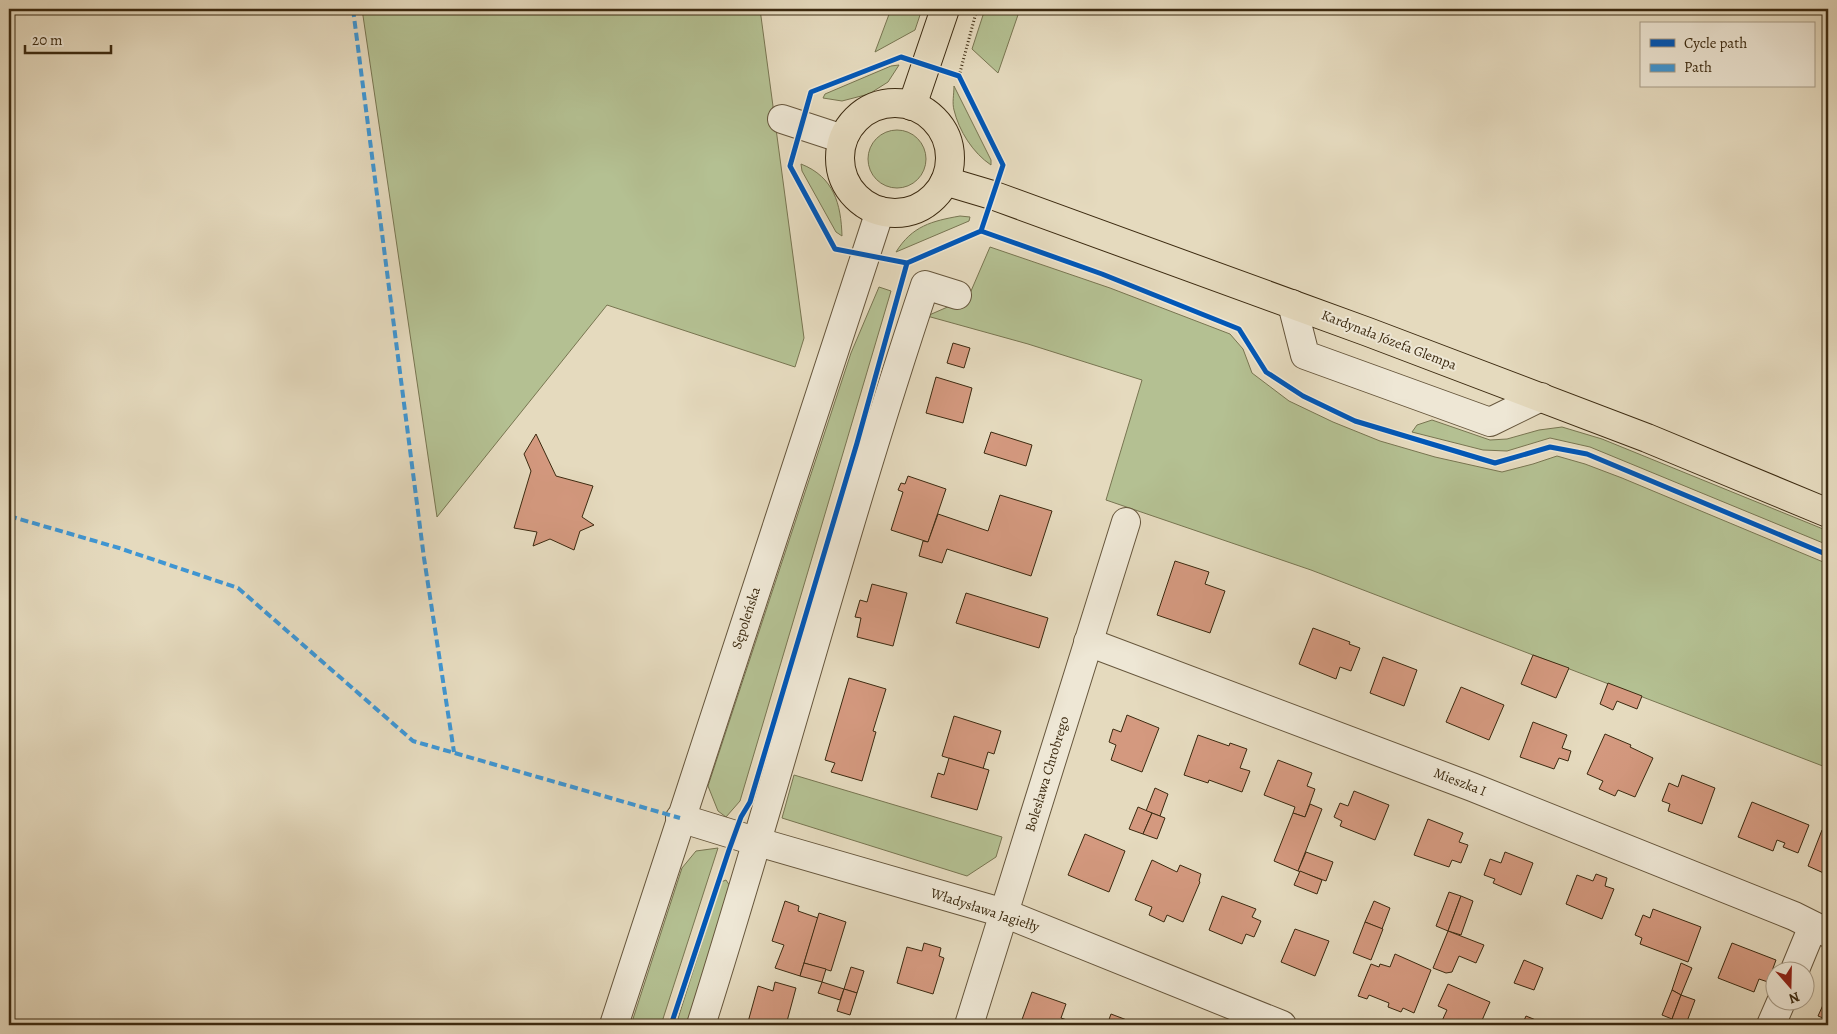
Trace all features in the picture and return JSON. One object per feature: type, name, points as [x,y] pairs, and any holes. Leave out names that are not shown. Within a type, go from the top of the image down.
[{"type":"main road","points":[[912,106],[945,9]]},
{"type":"main road","points":[[888,104],[912,106],[929,115],[945,136],[950,154],[950,164],[945,181],[935,195],[922,206],[897,213],[880,211],[866,205],[854,196],[846,183],[841,169],[840,154],[843,139],[856,119],[866,112],[888,104]]},
{"type":"main road","name":"Kardynała Józefa Glempa","points":[[945,181],[992,195],[1540,397],[1647,438],[1828,513]]},
{"type":"street","points":[[782,120],[843,139]]},
{"type":"street","name":"Sępoleńska","points":[[614,1025],[680,818],[880,211]]},
{"type":"street","points":[[700,1025],[758,842],[790,726],[886,403],[925,285],[957,296]]},
{"type":"street","points":[[1292,304],[1305,355],[1490,422],[1540,397]]},
{"type":"street","name":"Bolesława Chrobrego","points":[[969,1025],[1126,522]]},
{"type":"street","name":"Mieszka I","points":[[1088,642],[1472,787],[1794,916],[1821,930]]},
{"type":"street","name":"Władysława Jagiełły","points":[[680,818],[1004,913],[1282,1025]]},
{"type":"street","points":[[1800,962],[1821,930]]},
{"type":"street","points":[[1771,1025],[1777,1012]]},
{"type":"path","points":[[958,76],[977,9]]},
{"type":"green space","points":[[362,9],[760,9],[804,338],[795,367],[607,305],[437,517]]},
{"type":"green space","points":[[891,9],[922,9],[915,30],[875,52]]},
{"type":"green space","points":[[985,9],[1020,9],[998,73],[972,49]]},
{"type":"green space","points":[[899,65],[888,82],[869,94],[842,101],[823,98],[825,94],[891,66]]},
{"type":"green space","points":[[954,86],[991,160],[991,165],[973,148],[959,126],[953,107]]},
{"type":"green space","points":[[891,130],[903,130],[918,138],[926,153],[926,165],[918,180],[903,188],[891,188],[876,180],[868,165],[868,153],[876,138]]},
{"type":"green space","points":[[801,164],[821,176],[834,193],[840,213],[842,236],[836,232],[802,171]]},
{"type":"green space","points":[[960,216],[970,217],[969,221],[896,252],[909,236],[924,226]]},
{"type":"green space","points":[[990,247],[1110,288],[1230,334],[1243,349],[1252,373],[1289,401],[1333,422],[1380,441],[1435,457],[1502,472],[1557,456],[1622,478],[1828,564],[1828,768],[1311,570],[1106,500],[1142,380],[1028,344],[927,316],[968,298]]},
{"type":"green space","points":[[879,287],[891,291],[740,801],[726,817],[718,811],[708,786],[851,353]]},
{"type":"green space","points":[[1432,420],[1490,440],[1507,439],[1539,430],[1562,427],[1602,439],[1828,531],[1828,545],[1590,447],[1550,438],[1507,451],[1483,450],[1412,432],[1417,425]]},
{"type":"green space","points":[[794,775],[1002,837],[996,857],[967,876],[782,818]]},
{"type":"green space","points":[[718,848],[661,1025],[631,1025],[682,868],[696,851]]},
{"type":"green space","points":[[726,880],[730,886],[687,1025],[676,1025],[721,882]]},
{"type":"building","points":[[953,343],[970,348],[964,368],[947,363]]},
{"type":"building","points":[[936,377],[972,388],[963,423],[926,413]]},
{"type":"building","points":[[991,432],[1032,445],[1026,466],[984,453]]},
{"type":"building","points":[[536,434],[556,476],[593,486],[582,517],[594,525],[580,531],[574,550],[550,539],[533,546],[537,532],[514,528],[531,471],[524,454]]},
{"type":"building","points":[[908,476],[946,489],[928,542],[891,530],[903,492],[898,490],[901,483],[905,484]]},
{"type":"building","points":[[1000,495],[1052,511],[1031,576],[947,549],[942,563],[919,556],[923,541],[928,542],[938,514],[988,531]]},
{"type":"building","points":[[1175,561],[1209,572],[1205,584],[1225,591],[1210,633],[1157,615]]},
{"type":"building","points":[[872,584],[907,593],[893,646],[857,637],[861,618],[855,617],[860,600],[867,602]]},
{"type":"building","points":[[966,593],[1048,618],[1039,648],[956,623]]},
{"type":"building","points":[[1313,628],[1350,642],[1349,644],[1360,648],[1351,671],[1340,667],[1336,679],[1299,664]]},
{"type":"building","points":[[1533,655],[1569,668],[1556,698],[1521,684]]},
{"type":"building","points":[[1383,657],[1417,670],[1404,706],[1370,693]]},
{"type":"building","points":[[849,678],[886,689],[873,731],[876,732],[862,781],[831,772],[835,763],[825,760]]},
{"type":"building","points":[[1608,683],[1642,696],[1637,709],[1617,701],[1613,710],[1600,704]]},
{"type":"building","points":[[1461,687],[1504,705],[1489,740],[1446,722]]},
{"type":"building","points":[[1127,715],[1159,728],[1142,772],[1111,760],[1116,745],[1109,742],[1113,729],[1121,732]]},
{"type":"building","points":[[954,716],[1001,731],[994,754],[988,752],[983,769],[942,756]]},
{"type":"building","points":[[1533,722],[1567,735],[1562,748],[1571,751],[1568,761],[1559,758],[1554,769],[1520,757]]},
{"type":"building","points":[[1605,734],[1631,745],[1630,747],[1653,758],[1635,797],[1618,790],[1615,796],[1599,789],[1603,781],[1587,774]]},
{"type":"building","points":[[1198,735],[1229,746],[1230,743],[1247,749],[1240,768],[1250,771],[1242,792],[1209,780],[1208,783],[1184,775]]},
{"type":"building","points":[[949,758],[989,770],[977,810],[931,797],[938,773],[944,775]]},
{"type":"building","points":[[1278,760],[1312,773],[1307,786],[1315,789],[1305,817],[1293,813],[1295,807],[1264,795]]},
{"type":"building","points":[[1682,775],[1715,788],[1702,824],[1668,811],[1670,804],[1662,801],[1669,783],[1678,787]]},
{"type":"building","points":[[1155,788],[1168,794],[1160,816],[1146,811]]},
{"type":"building","points":[[1354,791],[1389,805],[1375,840],[1340,826],[1342,821],[1334,817],[1340,803],[1348,806]]},
{"type":"building","points":[[1752,802],[1809,825],[1798,853],[1783,847],[1785,843],[1777,840],[1773,851],[1738,837]]},
{"type":"building","points":[[1310,804],[1322,809],[1298,871],[1274,861],[1293,813],[1305,817]]},
{"type":"building","points":[[1138,807],[1152,813],[1143,834],[1129,829]]},
{"type":"building","points":[[1152,813],[1165,818],[1157,839],[1143,834]]},
{"type":"building","points":[[1428,819],[1463,833],[1459,842],[1468,845],[1461,863],[1452,860],[1449,867],[1414,855]]},
{"type":"building","points":[[1822,830],[1828,833],[1828,875],[1808,866]]},
{"type":"building","points":[[1085,834],[1125,851],[1109,892],[1068,875]]},
{"type":"building","points":[[1306,852],[1333,862],[1326,881],[1298,871]]},
{"type":"building","points":[[1505,852],[1533,863],[1521,895],[1493,883],[1495,879],[1484,875],[1490,859],[1501,863]]},
{"type":"building","points":[[1152,860],[1177,872],[1180,865],[1201,874],[1200,882],[1183,922],[1167,915],[1164,922],[1149,915],[1152,907],[1135,900]]},
{"type":"building","points":[[1300,871],[1322,880],[1317,894],[1294,885]]},
{"type":"building","points":[[1596,874],[1607,878],[1605,886],[1614,889],[1602,919],[1566,904],[1577,875],[1593,881]]},
{"type":"building","points":[[1449,892],[1461,896],[1448,931],[1436,926]]},
{"type":"building","points":[[1222,896],[1256,909],[1252,917],[1261,921],[1254,937],[1246,934],[1242,944],[1209,930]]},
{"type":"building","points":[[1461,896],[1473,901],[1461,935],[1448,931]]},
{"type":"building","points":[[785,901],[799,906],[798,911],[818,918],[800,976],[775,968],[784,945],[772,941]]},
{"type":"building","points":[[1374,901],[1390,908],[1382,929],[1365,922]]},
{"type":"building","points":[[1653,909],[1701,927],[1688,962],[1640,944],[1642,938],[1635,935],[1643,915],[1650,918]]},
{"type":"building","points":[[819,913],[846,922],[831,971],[804,963]]},
{"type":"building","points":[[1365,922],[1383,929],[1371,960],[1353,953]]},
{"type":"building","points":[[1295,929],[1329,941],[1315,976],[1281,962]]},
{"type":"building","points":[[1448,931],[1484,945],[1476,963],[1459,956],[1452,972],[1446,973],[1433,968]]},
{"type":"building","points":[[924,943],[941,948],[939,956],[944,958],[933,994],[897,983],[907,947],[922,951]]},
{"type":"building","points":[[1732,943],[1776,960],[1775,962],[1764,962],[1764,981],[1759,979],[1754,992],[1718,978]]},
{"type":"building","points":[[1395,954],[1431,970],[1414,1013],[1403,1008],[1401,1012],[1388,1007],[1389,1003],[1369,995],[1367,999],[1358,996],[1371,964],[1379,967],[1380,964],[1390,967]]},
{"type":"building","points":[[1524,960],[1543,968],[1534,990],[1514,983]]},
{"type":"building","points":[[804,963],[826,969],[822,982],[800,976]]},
{"type":"building","points":[[1681,963],[1692,968],[1681,995],[1672,990]]},
{"type":"building","points":[[851,967],[864,971],[857,993],[844,989]]},
{"type":"building","points":[[775,982],[796,988],[786,1025],[759,1025],[748,1022],[758,986],[773,991]]},
{"type":"building","points":[[822,982],[844,989],[840,1000],[818,993]]},
{"type":"building","points":[[1448,984],[1490,1002],[1480,1025],[1446,1025],[1441,1023],[1447,1010],[1438,1006]]},
{"type":"building","points":[[844,989],[857,993],[850,1015],[837,1011]]},
{"type":"building","points":[[1672,990],[1681,995],[1672,1019],[1662,1015]]},
{"type":"building","points":[[1032,992],[1066,1004],[1061,1018],[1070,1021],[1068,1025],[1020,1025]]},
{"type":"building","points":[[1828,994],[1828,1020],[1818,1016]]},
{"type":"building","points":[[1681,995],[1695,1000],[1686,1024],[1672,1019]]},
{"type":"building","points":[[1111,1014],[1140,1025],[1107,1025]]},
{"type":"building","points":[[1526,1016],[1548,1025],[1522,1025]]},
{"type":"building","points":[[1672,1019],[1686,1024],[1669,1025]]},
{"type":"marked path","points":[[353,9],[424,558],[454,752]]},
{"type":"marked path","points":[[9,516],[119,548],[238,588],[413,741],[680,818]]},
{"type":"cycle path","points":[[671,1025],[729,850],[741,817],[750,802],[857,443],[907,263],[981,231],[1003,165],[959,76],[901,57],[811,92],[790,166],[835,249],[907,263]]},
{"type":"cycle path","points":[[981,231],[1102,274],[1239,329],[1266,372],[1303,396],[1355,421],[1495,463],[1550,447],[1587,454],[1828,555]]}]
